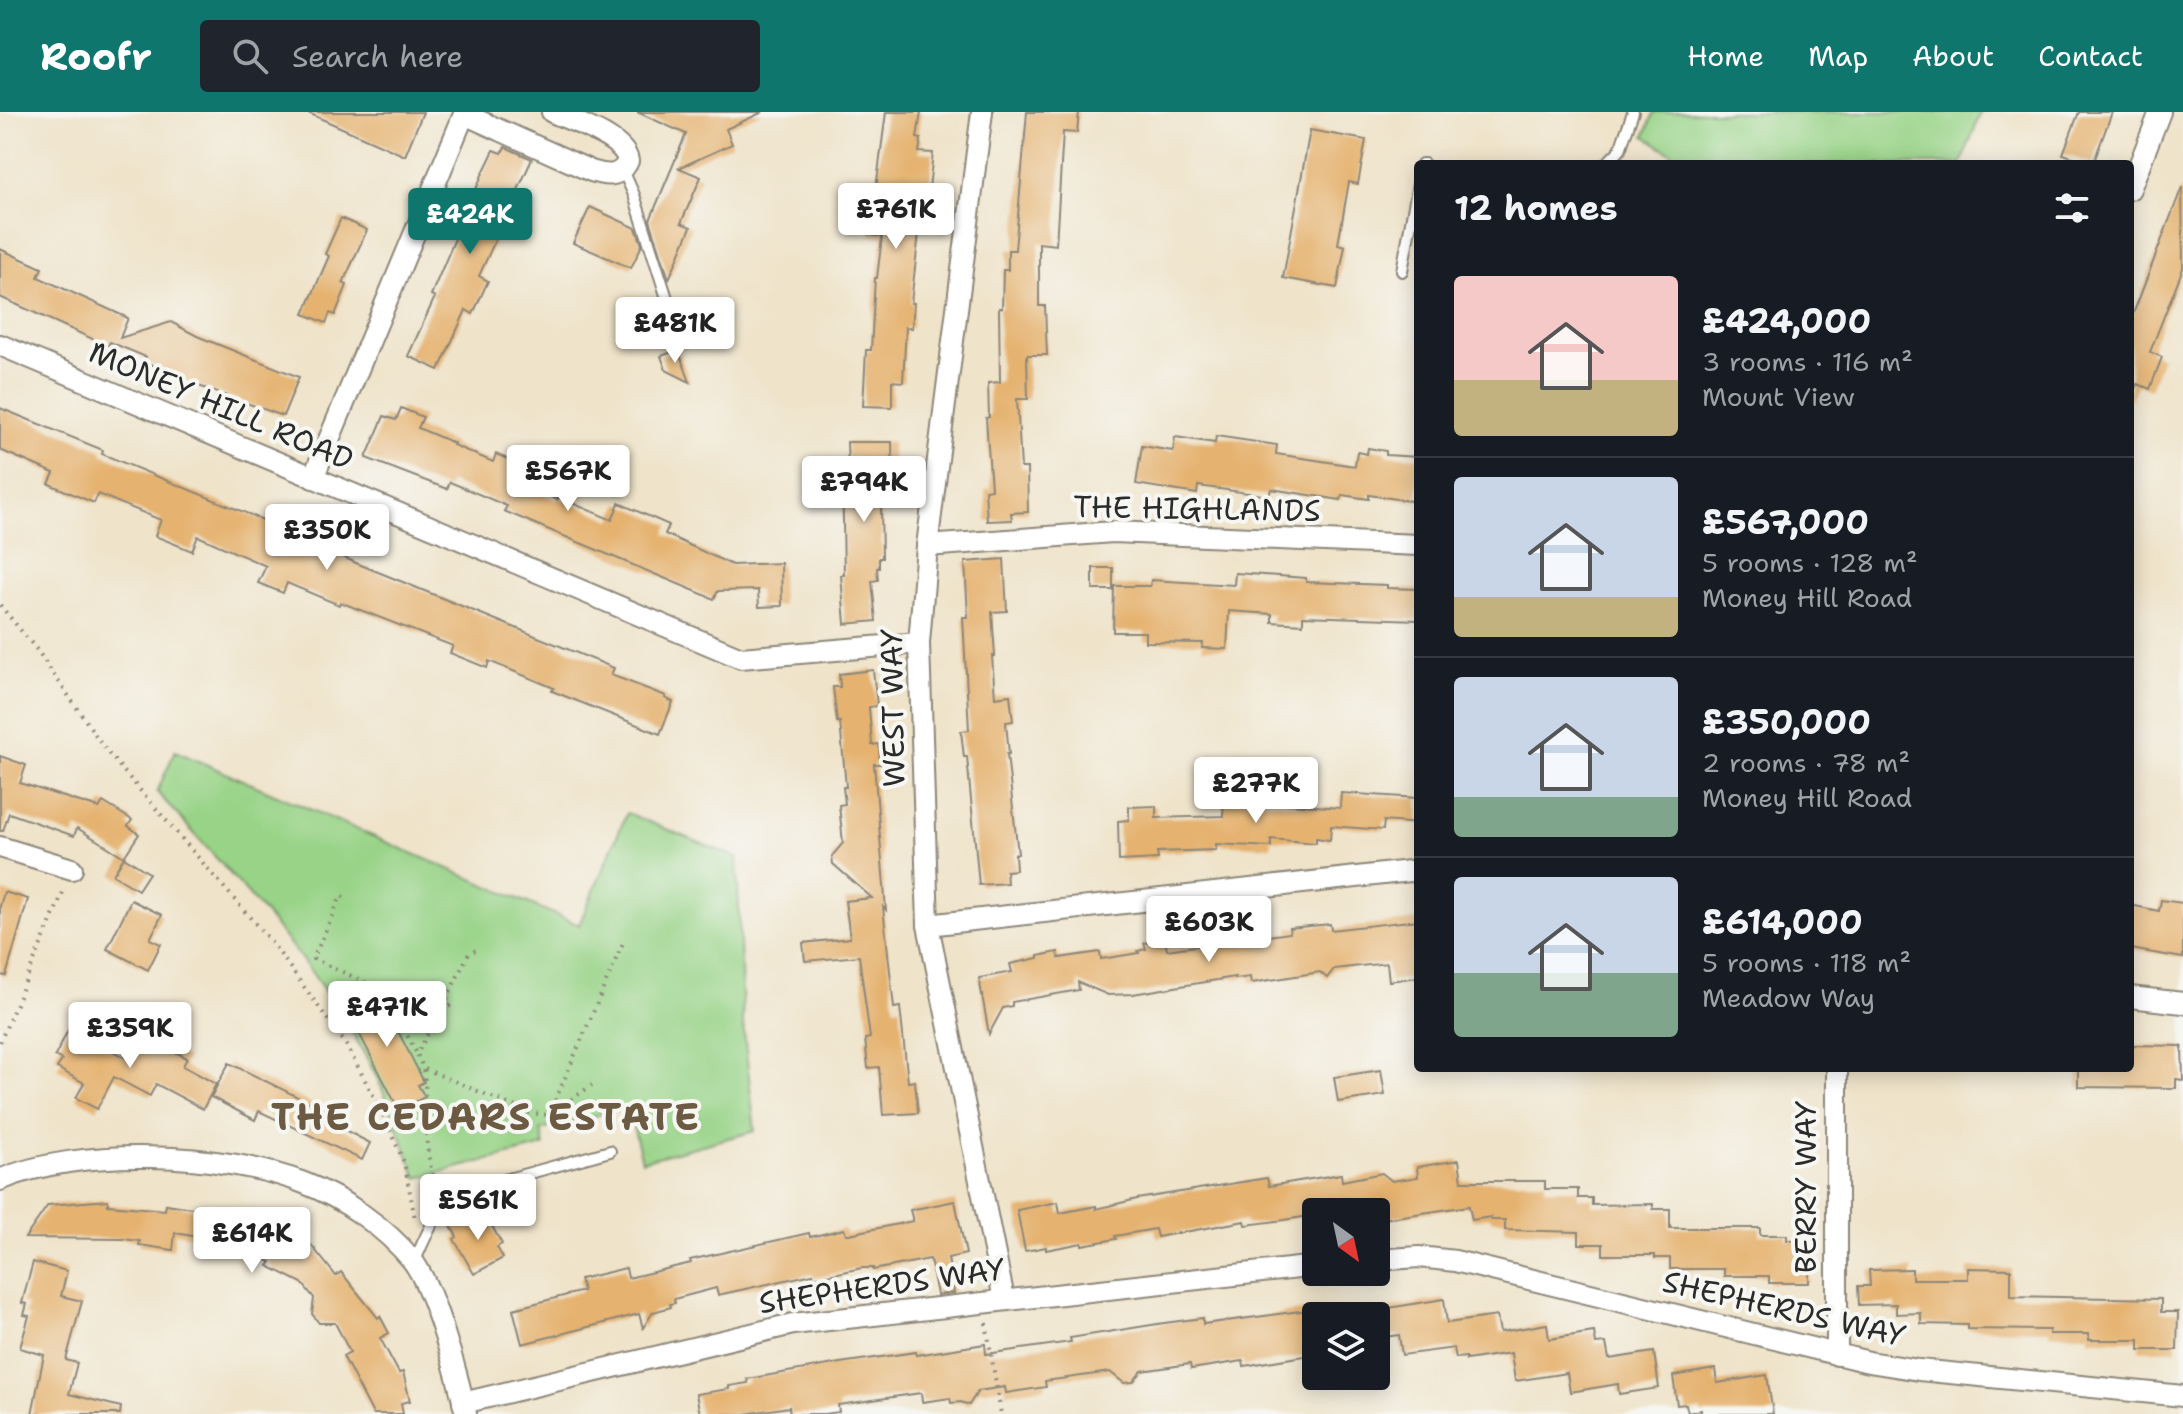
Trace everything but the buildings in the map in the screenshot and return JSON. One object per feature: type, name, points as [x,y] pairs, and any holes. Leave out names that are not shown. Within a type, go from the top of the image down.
[{"type":"street","points":[[313,478],[464,113],[591,171],[611,176],[623,170],[628,161],[624,149],[607,137],[552,112]]},
{"type":"street","name":"WEST WAY","points":[[982,112],[927,546],[919,643],[928,925],[1004,1299]]},
{"type":"street","points":[[2134,179],[2160,112]]},
{"type":"street","name":"MONEY HILL ROAD","points":[[0,345],[741,658],[919,643]]},
{"type":"street","name":"THE HIGHLANDS","points":[[927,546],[1113,532],[1414,545]]},
{"type":"street","points":[[0,847],[72,869]]},
{"type":"street","points":[[928,925],[1414,872]]},
{"type":"street","points":[[2134,997],[2183,1003]]},
{"type":"street","name":"BERRY WAY","points":[[1837,1072],[1837,1355]]},
{"type":"street","points":[[0,1180],[54,1164],[144,1158],[234,1166],[287,1178],[327,1193],[355,1209],[410,1258],[432,1301],[465,1409]]},
{"type":"street","name":"SHEPHERDS WAY","points":[[1390,1259],[1419,1257],[1455,1261],[1837,1355],[1919,1370],[2183,1396]]},
{"type":"street","name":"SHEPHERDS WAY","points":[[465,1409],[793,1324],[1302,1267]]},
{"type":"lane","points":[[1610,160],[1620,150],[1633,112]]},
{"type":"lane","points":[[623,170],[634,195],[680,339]]},
{"type":"lane","points":[[1402,271],[1414,206]]},
{"type":"lane","points":[[410,1258],[448,1201],[461,1192],[610,1151]]},
{"type":"path","points":[[0,605],[37,650],[108,753],[272,943],[345,1043],[380,1108],[404,1162],[415,1220],[410,1258]]},
{"type":"path","points":[[0,1042],[72,869]]},
{"type":"path","points":[[339,898],[313,959],[379,988],[393,1008],[425,1069],[425,1114],[430,1162],[437,1187],[448,1201]]},
{"type":"path","points":[[549,1115],[623,943]]},
{"type":"path","points":[[417,1054],[469,953],[476,950]]},
{"type":"path","points":[[443,1006],[452,1006]]},
{"type":"path","points":[[425,1069],[530,1113],[549,1115],[592,1085]]},
{"type":"path","points":[[982,1301],[1001,1414]]},
{"type":"green space","points":[[1654,112],[1981,112],[1963,160],[1682,160],[1645,136]]},
{"type":"green space","points":[[175,751],[579,925],[627,813],[737,858],[743,1024],[755,1131],[642,1161],[628,1107],[541,1130],[544,1146],[417,1178],[379,1082],[333,1003],[248,894],[157,792]]},
{"type":"district","name":"THE CEDARS ESTATE","points":[[486,1117]]}]
